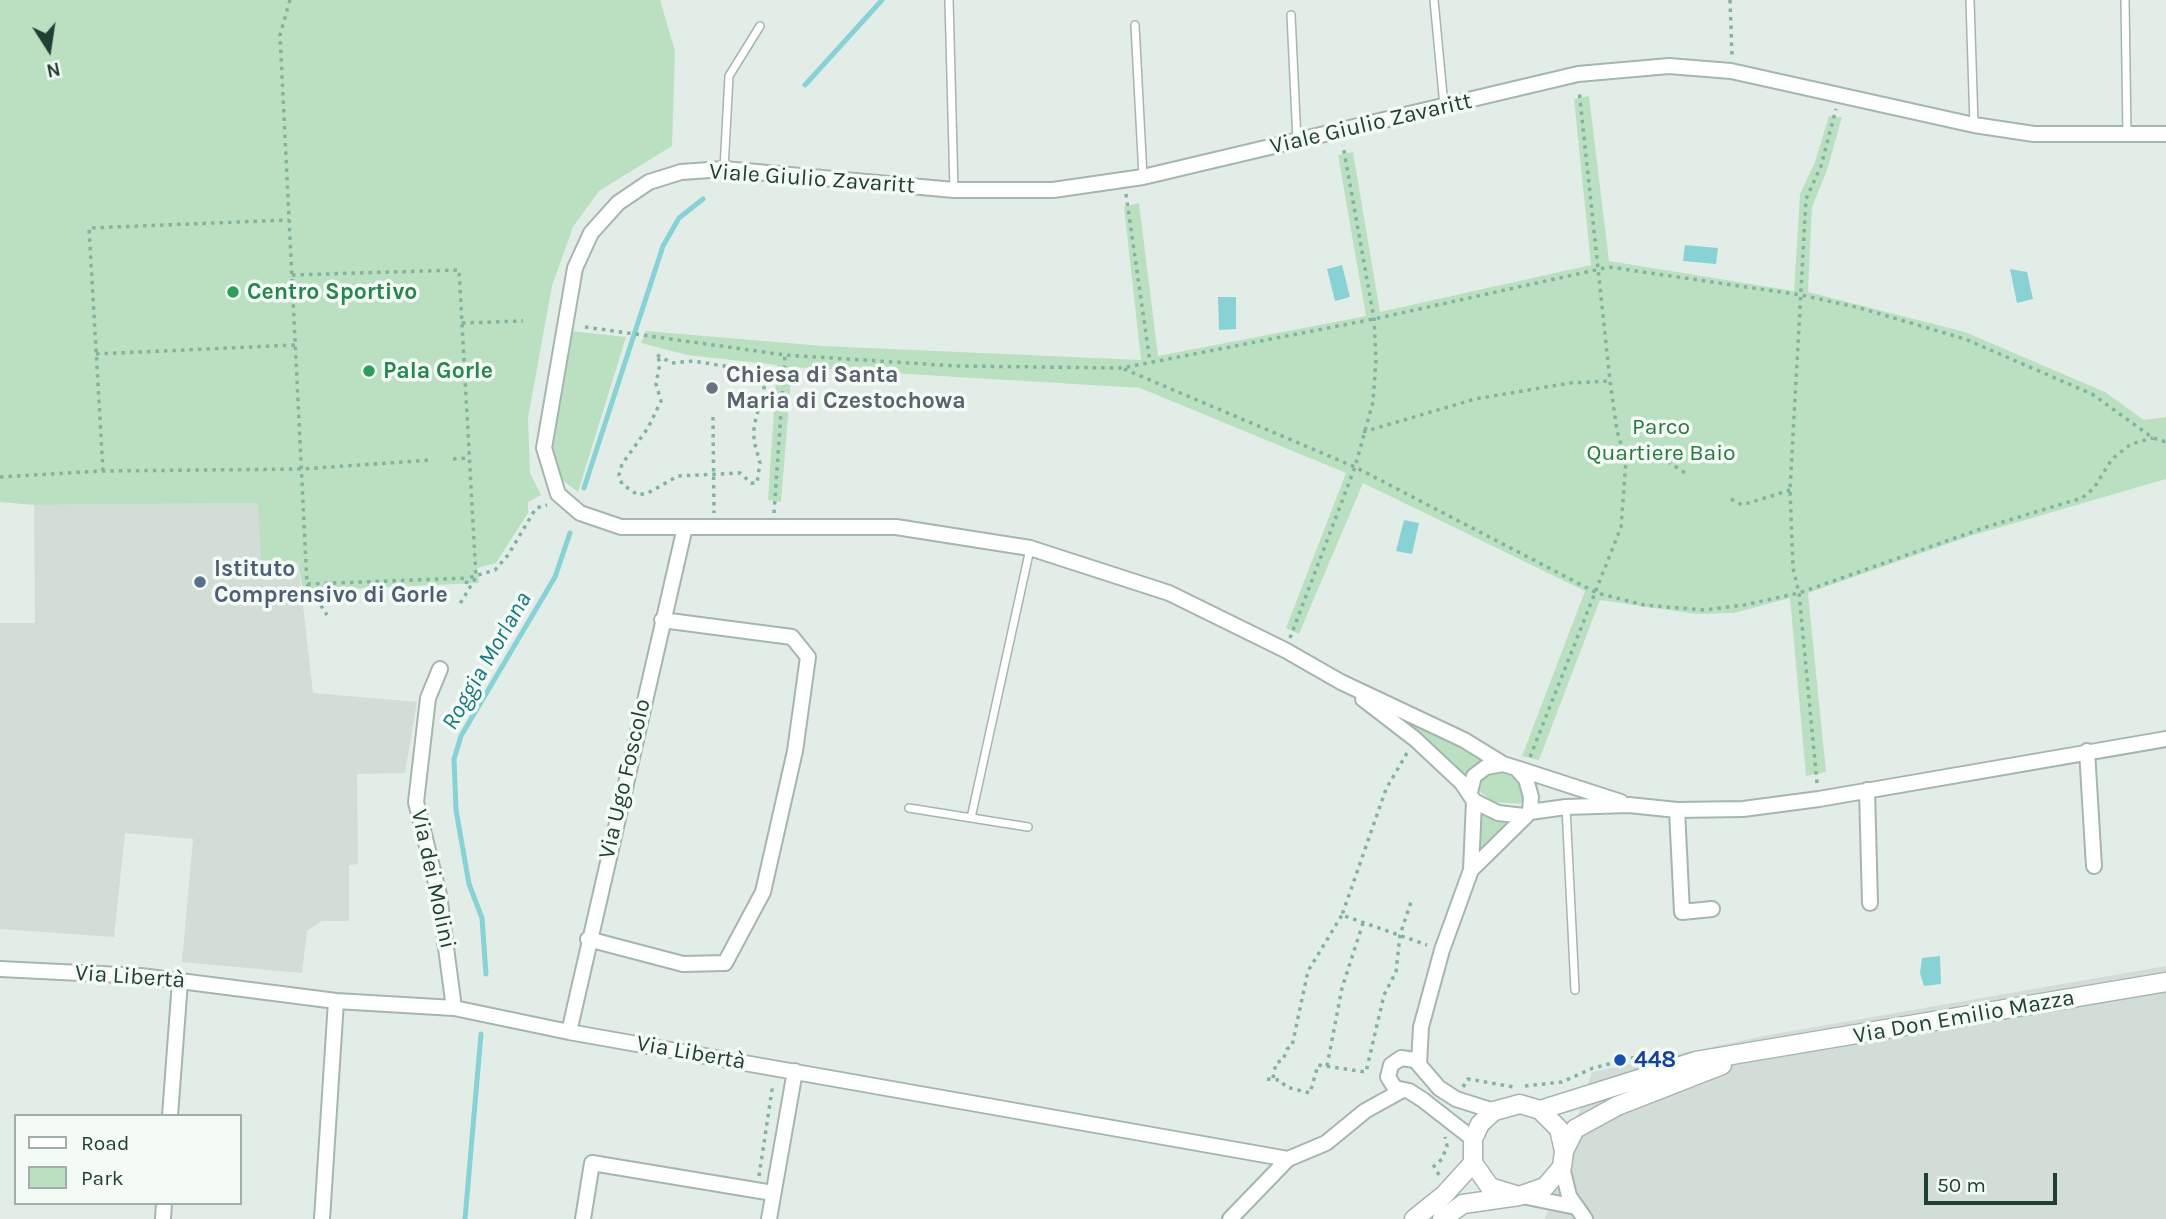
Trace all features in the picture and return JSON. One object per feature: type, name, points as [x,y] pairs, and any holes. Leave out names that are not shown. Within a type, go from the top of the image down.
[{"type":"street","name":"Viale Giulio Zavaritt","points":[[558,494],[544,448],[575,268],[590,233],[618,203],[649,182],[681,172],[724,169],[954,190],[1053,190],[1125,181],[1578,74],[1669,66],[1731,71],[1974,125],[2034,134],[2166,134]]},
{"type":"street","name":"Viale Giulio Zavaritt","points":[[2127,136],[2166,145]]},
{"type":"street","points":[[558,494],[580,513],[621,527],[896,527],[1030,548],[1169,593],[1514,767],[1629,805]]},
{"type":"street","name":"Via Ugo Foscolo","points":[[569,1032],[588,939],[685,527]]},
{"type":"street","points":[[588,939],[683,964],[725,963],[764,892],[796,751],[808,657],[792,637],[662,620]]},
{"type":"street","name":"Via dei Molini","points":[[440,669],[428,698],[416,802],[439,895],[454,1008]]},
{"type":"street","points":[[1341,682],[1415,739],[1472,797],[1497,813],[1527,814],[1566,807],[1629,805],[1677,810],[1743,809],[1819,799],[2164,738]]},
{"type":"street","points":[[2087,751],[2094,866]]},
{"type":"street","points":[[1230,1219],[1288,1159],[1326,1143],[1365,1111],[1417,1087],[1415,1064],[1421,1027],[1442,950],[1471,870],[1474,776],[1486,767],[1514,767],[1526,779],[1531,797],[1527,814],[1471,870]]},
{"type":"street","points":[[1867,790],[1870,903]]},
{"type":"street","points":[[1677,810],[1682,912],[1712,909]]},
{"type":"street","name":"Via Libertà","points":[[0,969],[180,981],[336,1001],[454,1008],[569,1032],[1288,1159]]},
{"type":"street","points":[[170,1114],[180,981]]},
{"type":"street","name":"Via Don Emilio Mazza","points":[[1494,1111],[1520,1104],[1540,1110],[1696,1061],[2166,982]]},
{"type":"street","points":[[322,1219],[336,1001]]},
{"type":"street","name":"Via Don Emilio Mazza","points":[[1442,1219],[1463,1204],[1519,1196],[1545,1187],[1563,1159],[1575,1129],[1658,1087],[1762,1052]]},
{"type":"street","points":[[1365,1111],[1388,1077],[1391,1065],[1415,1064],[1456,1099],[1494,1111],[1480,1124],[1473,1139],[1473,1163],[1490,1187],[1580,1213]]},
{"type":"street","points":[[769,1219],[795,1071]]},
{"type":"street","points":[[1388,1077],[1473,1139]]},
{"type":"street","points":[[1540,1110],[1559,1129],[1569,1196],[1580,1213]]},
{"type":"street","points":[[583,1219],[592,1163],[773,1193]]},
{"type":"street","points":[[1414,1219],[1444,1195],[1473,1163]]},
{"type":"lane","points":[[949,0],[954,190]]},
{"type":"lane","points":[[1434,0],[1444,107]]},
{"type":"lane","points":[[1970,0],[1974,125]]},
{"type":"lane","points":[[2125,0],[2127,136]]},
{"type":"lane","points":[[1291,15],[1297,141]]},
{"type":"lane","points":[[1135,24],[1143,177]]},
{"type":"lane","points":[[724,169],[730,76],[760,26]]},
{"type":"lane","points":[[971,818],[1030,548]]},
{"type":"lane","points":[[1566,807],[1575,990]]},
{"type":"lane","points":[[909,808],[1028,827]]},
{"type":"path","points":[[290,0],[281,36],[307,584],[327,615]]},
{"type":"path","points":[[1730,0],[1731,71]]},
{"type":"path","points":[[1514,767],[1597,593],[1621,527],[1626,460],[1617,431],[1610,381],[1601,269],[1578,74]]},
{"type":"path","points":[[1819,799],[1799,593],[1793,568],[1790,490],[1806,199],[1821,166],[1839,95]]},
{"type":"path","points":[[1285,650],[1355,467],[1373,402],[1376,360],[1374,318],[1341,130]]},
{"type":"path","points":[[1125,181],[1150,362]]},
{"type":"path","points":[[103,471],[89,228],[289,220]]},
{"type":"path","points":[[585,327],[785,355],[956,366],[1122,368],[1374,318],[1609,267],[1801,295],[1860,308],[1965,339],[2092,394],[2153,438],[2166,442]]},
{"type":"path","points":[[292,275],[459,270],[476,577],[458,607]]},
{"type":"path","points":[[462,324],[523,321]]},
{"type":"path","points":[[96,354],[295,345]]},
{"type":"path","points":[[657,355],[672,363],[693,361],[768,373],[754,426],[754,441],[760,463],[757,483],[751,483],[740,473],[714,474],[678,476],[648,493],[638,495],[620,481],[622,464],[648,428],[661,401],[656,384],[660,363],[657,355]]},
{"type":"path","points":[[774,526],[785,355]]},
{"type":"path","points":[[1122,368],[1355,467],[1597,593],[1644,605],[1704,610],[1744,605],[1799,593],[1989,526],[2082,498],[2094,488],[2112,459],[2131,444],[2153,438]]},
{"type":"path","points":[[1363,432],[1475,399],[1570,383],[1610,381]]},
{"type":"path","points":[[713,417],[714,526]]},
{"type":"path","points":[[453,459],[469,458]]},
{"type":"path","points":[[1626,460],[1664,459],[1688,475]]},
{"type":"path","points":[[0,477],[103,471],[302,469],[431,460]]},
{"type":"path","points":[[1731,499],[1742,505],[1790,490]]},
{"type":"path","points":[[307,584],[476,577],[495,570],[508,555],[536,508],[548,505],[558,494]]},
{"type":"path","points":[[466,584],[468,578]]},
{"type":"path","points":[[1272,1079],[1276,1063],[1283,1060],[1287,1049],[1292,1046],[1308,971],[1342,915],[1386,789],[1415,739]]},
{"type":"path","points":[[1266,1079],[1280,1080],[1286,1087],[1310,1093],[1318,1065],[1366,1072],[1384,995],[1395,972],[1400,935],[1411,902]]},
{"type":"path","points":[[1342,915],[1442,950]]},
{"type":"path","points":[[1327,1067],[1342,988],[1363,923]]},
{"type":"shaded area","points":[[259,503],[298,562],[313,693],[417,702],[405,773],[357,774],[358,864],[349,865],[349,921],[322,921],[307,931],[302,973],[182,962],[193,839],[125,833],[114,937],[0,929],[0,623],[35,623],[34,505]]},
{"type":"shaded area","points":[[2166,966],[2166,1219],[1545,1219],[1592,1072],[1769,1035]]},
{"type":"green space","name":"Centro Sportivo","points":[[0,0],[660,0],[675,51],[672,146],[599,191],[573,227],[552,286],[528,418],[530,473],[541,495],[528,502],[528,513],[496,563],[477,568],[479,583],[303,591],[298,562],[261,560],[258,503],[34,505],[0,502]]},
{"type":"green space","name":"Parco Quartiere Baio","points":[[1589,96],[1609,261],[1794,291],[1800,194],[1815,162],[1829,116],[1842,117],[1827,170],[1812,207],[1808,292],[1965,332],[2105,392],[2144,420],[2166,417],[2166,479],[1970,536],[1808,593],[1826,772],[1806,776],[1790,598],[1734,613],[1696,614],[1600,600],[1539,760],[1522,756],[1585,591],[1363,483],[1299,634],[1286,628],[1346,473],[1140,388],[792,367],[781,502],[768,500],[777,365],[687,355],[641,343],[646,331],[823,346],[1141,360],[1124,207],[1139,203],[1158,356],[1366,316],[1338,155],[1353,152],[1380,312],[1591,265],[1574,99]]},
{"type":"green space","points":[[570,331],[626,337],[578,492],[557,476],[551,447]]},
{"type":"green space","points":[[1399,714],[1484,759],[1467,780],[1444,755],[1399,718]]},
{"type":"green space","points":[[1493,770],[1511,771],[1516,777],[1524,794],[1521,804],[1493,802],[1478,790],[1481,779]]},
{"type":"green space","points":[[1476,810],[1509,821],[1480,850],[1476,849]]},
{"type":"water","points":[[1685,245],[1718,248],[1716,264],[1683,261]]},
{"type":"water","points":[[1342,265],[1350,297],[1335,301],[1327,269]]},
{"type":"water","points":[[2010,269],[2027,272],[2033,299],[2017,303]]},
{"type":"water","points":[[1218,297],[1236,297],[1236,329],[1219,330]]},
{"type":"water","points":[[1404,520],[1419,523],[1412,554],[1396,551]]},
{"type":"water","points":[[1940,956],[1941,984],[1924,986],[1920,973],[1922,958]]},
{"type":"waterway","name":"Roggia Morlana","points":[[805,85],[882,0]]},
{"type":"waterway","name":"Roggia Morlana","points":[[584,488],[663,246],[679,218],[703,199]]},
{"type":"waterway","name":"Roggia Morlana","points":[[486,974],[482,918],[469,884],[456,810],[454,759],[461,736],[555,577],[570,533]]},
{"type":"waterway","name":"Roggia Morlana","points":[[465,1219],[481,1034]]},
{"type":"place","name":"Centro Sportivo","points":[[233,292]]},
{"type":"place","name":"Pala Gorle","points":[[369,371]]},
{"type":"place","name":"Chiesa di Santa Maria di Czestochowa","points":[[712,388]]},
{"type":"place","name":"Istituto Comprensivo di Gorle","points":[[200,582]]},
{"type":"place","name":"448","points":[[1620,1060]]}]
